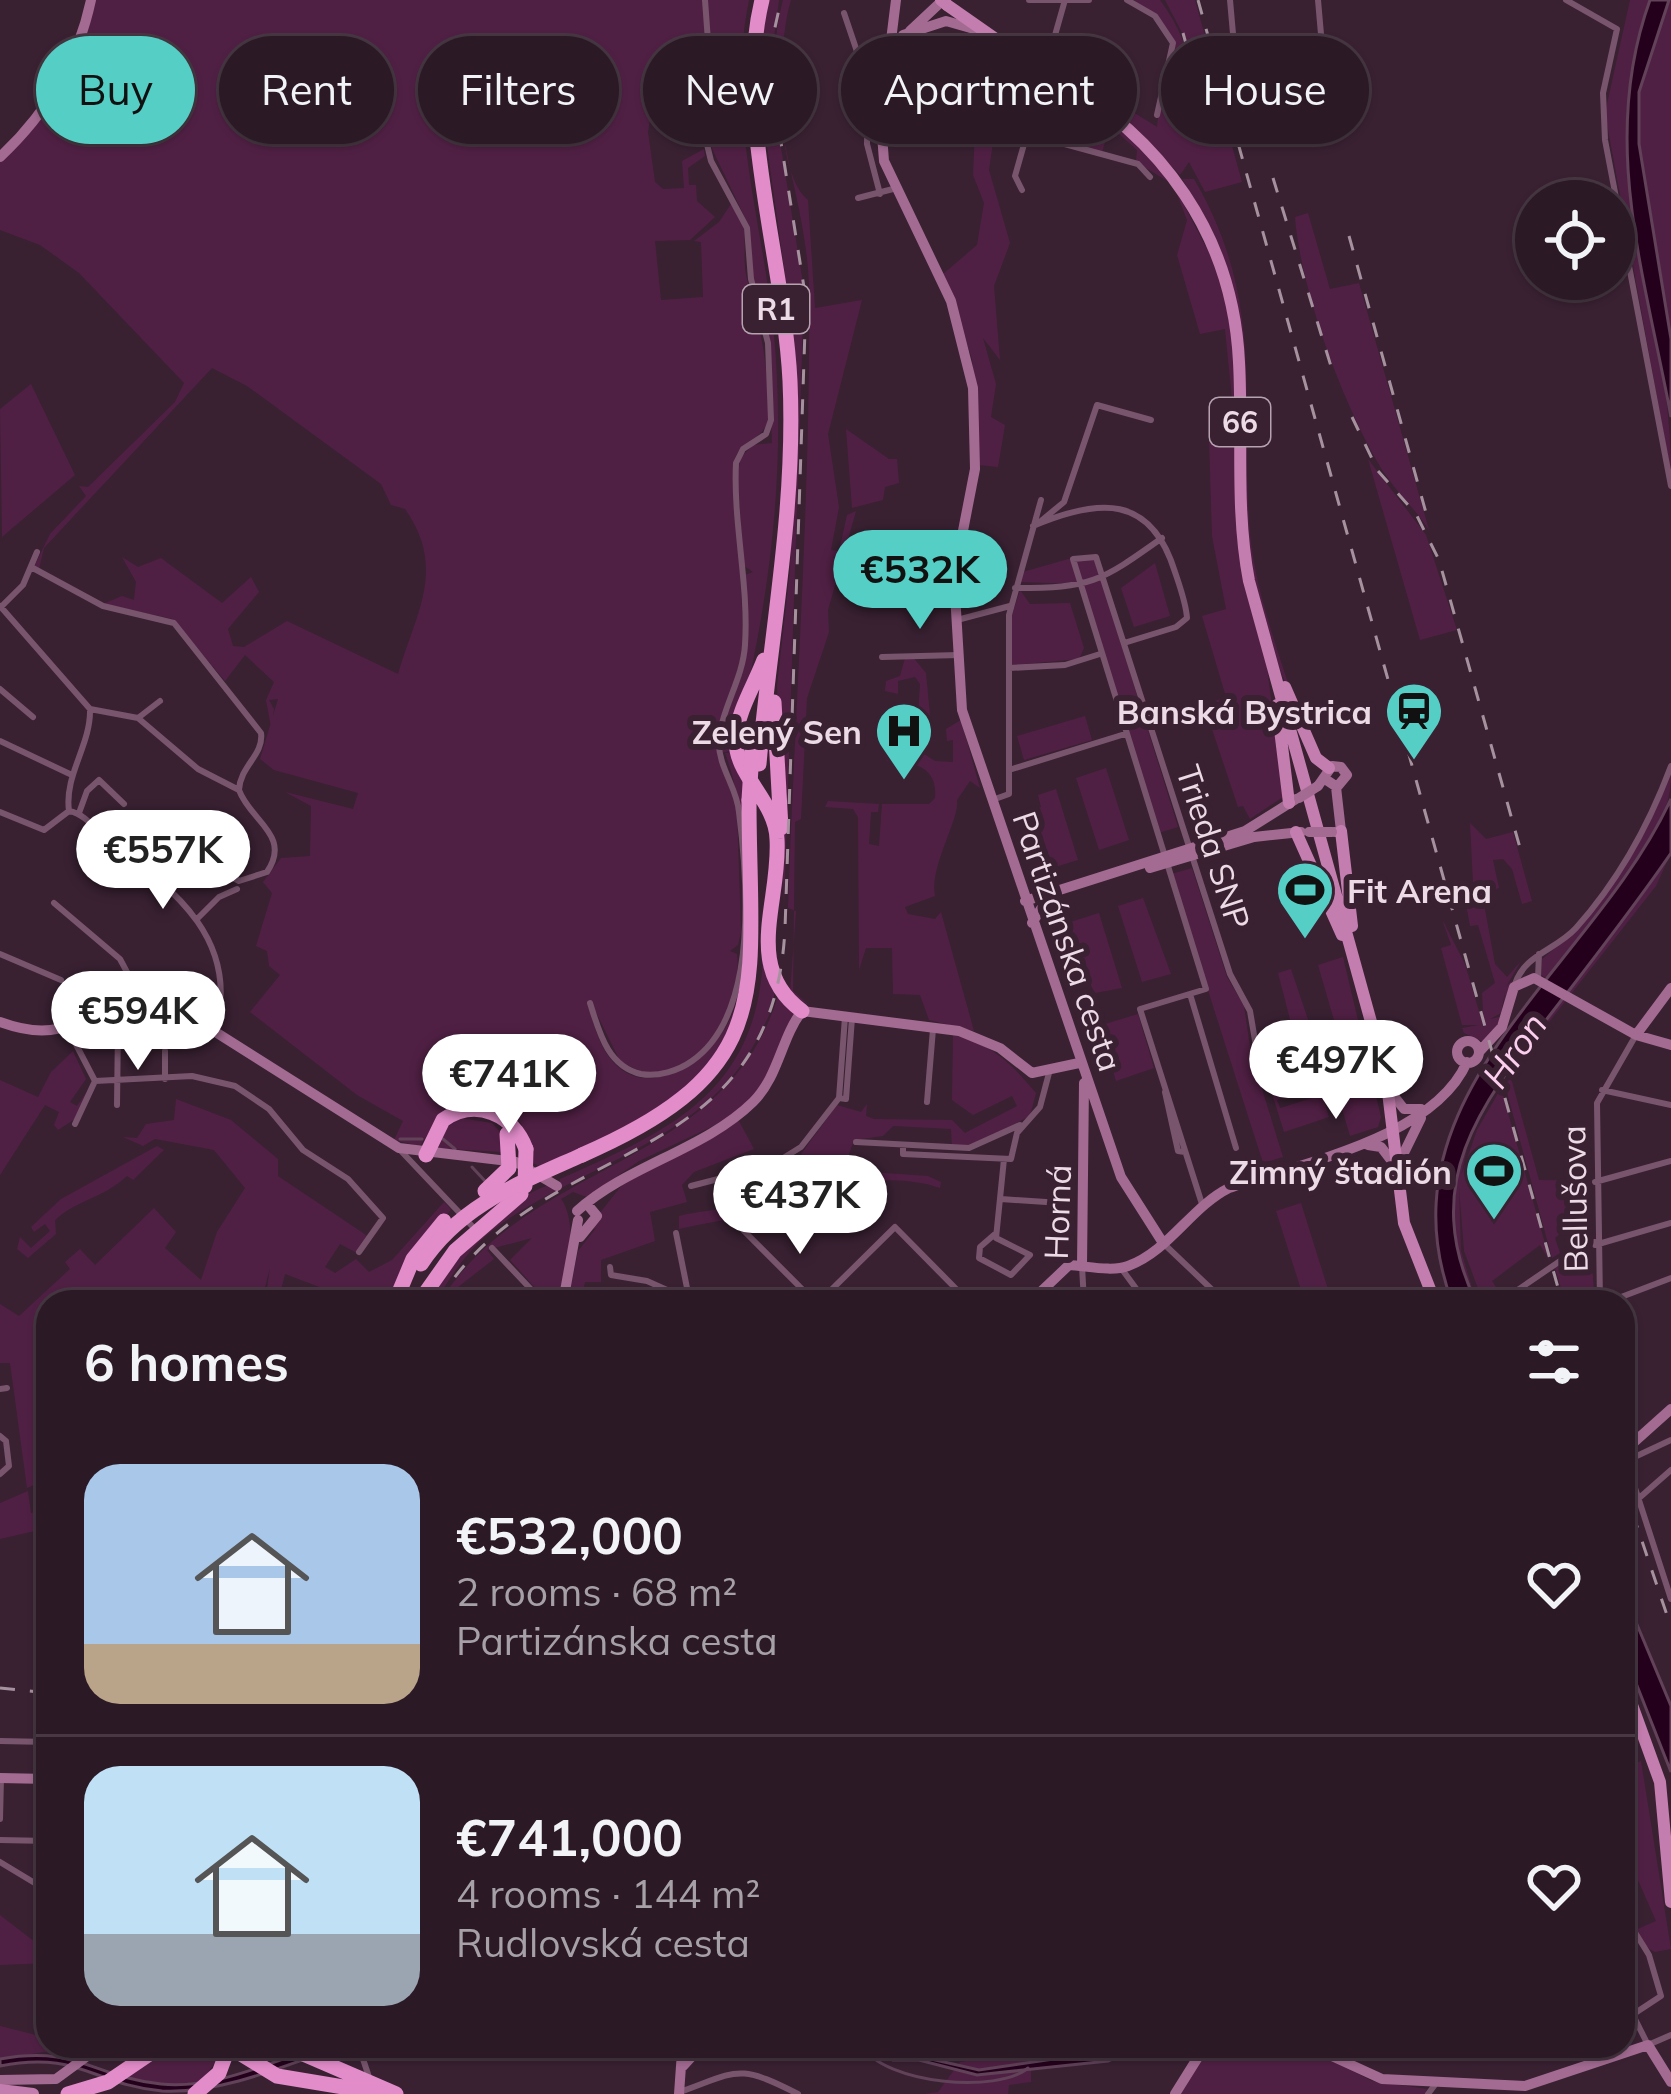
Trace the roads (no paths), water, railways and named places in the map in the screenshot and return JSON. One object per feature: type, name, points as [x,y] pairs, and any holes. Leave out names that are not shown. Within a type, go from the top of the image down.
[{"type":"highway","name":"R1","points":[[411,1290],[421,1264],[454,1224],[479,1205],[584,1159],[682,1103],[716,1066],[734,1036],[750,968],[753,806],[769,653],[782,419],[774,291],[745,100],[746,41],[758,0]]},
{"type":"highway","points":[[769,653],[738,727],[736,748],[777,831],[768,964],[780,992],[802,1011]]},
{"type":"highway","points":[[769,653],[781,832],[770,957],[776,981],[802,1011]]},
{"type":"highway","points":[[418,1290],[521,1194],[529,1167],[526,1149],[508,1121],[472,1109],[443,1120],[430,1156]]},
{"type":"highway","points":[[421,1264],[444,1221],[506,1174],[512,1153],[508,1134],[491,1118],[461,1115],[441,1128],[430,1156]]},
{"type":"highway","points":[[113,2075],[134,2058]]},
{"type":"highway","points":[[69,2094],[141,2058]]},
{"type":"highway","points":[[195,2094],[219,2073],[224,2058]]},
{"type":"highway","points":[[230,2058],[238,2066],[279,2081],[330,2093]]},
{"type":"highway","points":[[243,2058],[279,2081],[385,2094]]},
{"type":"highway","points":[[322,2058],[396,2094]]},
{"type":"main road","name":"66","points":[[941,1],[974,29],[1110,112],[1184,189],[1218,255],[1235,316],[1243,539],[1398,1128],[1404,1223],[1431,1290]]},
{"type":"main road","points":[[1272,662],[1327,780]]},
{"type":"main road","points":[[1272,662],[1294,800]]},
{"type":"main road","points":[[1336,831],[1356,963]]},
{"type":"main road","points":[[1302,832],[1356,963]]},
{"type":"main road","points":[[1635,1713],[1660,1782],[1671,1902]]},
{"type":"main road","points":[[0,2090],[34,2094]]},
{"type":"street","points":[[0,157],[39,115],[80,39],[91,0]]},
{"type":"street","points":[[590,1003],[614,1058],[629,1070],[650,1075],[681,1067],[705,1051],[736,998],[742,932],[740,818],[719,743],[745,644],[736,463],[743,449],[766,434],[771,414],[766,334],[751,280],[745,220],[707,152],[710,41],[705,0]]},
{"type":"street","points":[[1029,0],[1089,0]]},
{"type":"street","points":[[1127,0],[1155,16],[1173,43],[1157,115]]},
{"type":"street","points":[[1230,0],[1233,36]]},
{"type":"street","points":[[1318,0],[1321,36]]},
{"type":"street","points":[[1565,0],[1617,29],[1603,116],[1671,486]]},
{"type":"street","name":"Partizánska cesta","points":[[903,35],[941,1]]},
{"type":"street","points":[[1055,36],[1065,1]]},
{"type":"street","name":"Partizánska cesta","points":[[893,36],[896,3]]},
{"type":"street","points":[[844,14],[868,85],[867,148],[880,194]]},
{"type":"street","points":[[903,35],[946,21],[974,29]]},
{"type":"street","name":"Partizánska cesta","points":[[883,144],[893,189],[951,301],[970,366],[975,469],[955,563],[963,715],[1081,1069],[1127,1191],[1163,1243]]},
{"type":"street","points":[[1022,190],[1015,180],[1025,144]]},
{"type":"street","points":[[1065,144],[1129,161],[1150,177]]},
{"type":"street","points":[[859,198],[893,189]]},
{"type":"street","points":[[1033,526],[1064,502],[1097,405],[1151,420]]},
{"type":"street","points":[[1009,770],[1010,607],[1041,500]]},
{"type":"street","points":[[1033,526],[1081,510],[1114,506],[1136,514],[1162,538],[1188,615],[1176,627],[1124,643]]},
{"type":"street","points":[[1015,587],[1079,586],[1104,580],[1162,538]]},
{"type":"street","points":[[37,552],[23,585],[0,606],[90,709],[138,718],[198,769],[239,790],[276,844],[273,864],[260,878],[234,879],[165,842],[152,846],[140,862]]},
{"type":"street","points":[[1079,586],[1072,560],[1090,554],[1104,580]]},
{"type":"street","points":[[31,567],[103,606],[170,620],[209,663],[262,738],[244,769],[239,790]]},
{"type":"street","name":"Trieda SNP","points":[[1104,580],[1224,957],[1250,1011],[1259,1064]]},
{"type":"street","name":"Trieda SNP","points":[[1079,586],[1206,989],[1190,994]]},
{"type":"street","points":[[957,620],[1010,607]]},
{"type":"street","points":[[1009,668],[1065,665],[1100,654]]},
{"type":"street","points":[[882,657],[958,655]]},
{"type":"street","points":[[0,689],[33,717]]},
{"type":"street","points":[[138,718],[160,701]]},
{"type":"street","points":[[90,709],[89,731],[72,776],[74,812],[140,862],[198,918],[220,968],[215,1030]]},
{"type":"street","points":[[89,731],[107,715]]},
{"type":"street","name":"Partizánska cesta","points":[[992,801],[1009,794],[1009,770],[1125,734]]},
{"type":"street","points":[[0,741],[72,776]]},
{"type":"street","points":[[1042,1290],[1067,1266],[1121,1268],[1163,1243],[1201,1201],[1365,1143],[1398,1128],[1425,1108],[1464,1061],[1492,1042],[1506,1019],[1523,966],[1569,934],[1612,882],[1650,818],[1671,766]]},
{"type":"street","points":[[0,812],[44,830],[74,812],[99,780],[124,804]]},
{"type":"street","points":[[1026,904],[1245,831],[1327,780],[1336,831],[1254,837],[1189,852]]},
{"type":"street","points":[[1294,800],[1302,832]]},
{"type":"street","points":[[1019,883],[1045,898]]},
{"type":"street","points":[[198,918],[219,897],[237,890]]},
{"type":"street","points":[[1032,923],[1045,898]]},
{"type":"street","points":[[54,903],[120,959],[142,990],[215,1030],[399,1148],[472,1226]]},
{"type":"street","points":[[0,954],[61,980]]},
{"type":"street","points":[[1540,954],[1540,979]]},
{"type":"street","points":[[1514,987],[1540,979],[1636,1035],[1671,1045]]},
{"type":"street","points":[[1636,1035],[1671,988]]},
{"type":"street","points":[[0,1022],[37,1033],[68,1029],[142,990]]},
{"type":"street","points":[[1201,1201],[1185,1152],[1178,1150],[1140,1009],[1190,994],[1236,1148]]},
{"type":"street","points":[[565,1290],[584,1212],[643,1164],[718,1129],[752,1103],[776,1069],[802,1011],[934,1026],[991,1043],[1024,1070],[1040,1093]]},
{"type":"street","points":[[691,1186],[786,1159],[843,1099],[849,1018]]},
{"type":"street","points":[[927,1102],[934,1026]]},
{"type":"street","points":[[117,1105],[118,1027],[147,1027]]},
{"type":"street","points":[[68,1029],[94,1081]]},
{"type":"street","name":"Bellušova","points":[[1602,1290],[1595,1244],[1596,1110],[1602,1090],[1636,1035]]},
{"type":"street","points":[[1464,1061],[1457,1051],[1462,1042],[1478,1049]]},
{"type":"street","points":[[165,1051],[165,1079]]},
{"type":"street","points":[[1024,1070],[1081,1069]]},
{"type":"street","name":"Horná","points":[[1081,1069],[1086,1124],[1083,1290]]},
{"type":"street","name":"Horná","points":[[856,1142],[969,1148],[1024,1124],[1040,1107],[1049,1073]]},
{"type":"street","points":[[94,1081],[203,1077],[235,1086],[268,1109],[303,1150],[348,1179],[383,1218],[359,1252]]},
{"type":"street","points":[[75,1124],[94,1081]]},
{"type":"street","points":[[1388,1087],[1404,1109],[1425,1108]]},
{"type":"street","points":[[1602,1090],[1671,1105]]},
{"type":"street","name":"Horná","points":[[1086,1124],[1094,1098]]},
{"type":"street","points":[[1365,1143],[1381,1147],[1397,1168],[1425,1108]]},
{"type":"street","name":"Horná","points":[[903,1144],[903,1154],[1013,1157],[1024,1124]]},
{"type":"street","points":[[1163,1243],[1168,1229],[1227,1183],[1398,1128]]},
{"type":"street","points":[[399,1148],[430,1156],[516,1162],[562,1190],[584,1212]]},
{"type":"street","name":"Horná","points":[[1001,1158],[1001,1199],[1061,1203]]},
{"type":"street","points":[[1595,1182],[1671,1161]]},
{"type":"street","points":[[995,1234],[980,1247],[979,1258],[1011,1275],[1030,1255],[998,1241],[1001,1199]]},
{"type":"street","points":[[799,1217],[753,1218],[743,1230],[805,1290]]},
{"type":"street","points":[[1518,1290],[1585,1244],[1671,1222]]},
{"type":"street","points":[[829,1290],[895,1227],[957,1290]]},
{"type":"street","points":[[1154,1231],[1168,1229]]},
{"type":"street","points":[[676,1233],[689,1290]]},
{"type":"street","points":[[1163,1243],[1210,1290]]},
{"type":"street","points":[[492,1248],[532,1290]]},
{"type":"street","points":[[610,1267],[611,1275],[659,1290]]},
{"type":"street","points":[[1121,1268],[1137,1290]]},
{"type":"street","points":[[1635,1291],[1671,1278]]},
{"type":"street","points":[[1635,1447],[1671,1409]]},
{"type":"street","points":[[0,1436],[6,1441],[9,1466],[0,1474]]},
{"type":"street","points":[[1635,1453],[1671,1440]]},
{"type":"street","points":[[1638,1499],[1671,1471]]},
{"type":"street","points":[[1635,1489],[1671,1599]]},
{"type":"street","points":[[0,1741],[36,1742]]},
{"type":"street","points":[[0,1819],[1,1778],[36,1779]]},
{"type":"street","points":[[0,1840],[36,1841]]},
{"type":"street","points":[[0,1862],[36,1884]]},
{"type":"street","points":[[1635,1934],[1649,1955],[1661,1994],[1636,2021],[1671,2082]]},
{"type":"street","points":[[1635,2050],[1671,2035]]},
{"type":"street","points":[[0,2080],[45,2081],[87,2058]]},
{"type":"street","points":[[367,2058],[370,2080]]},
{"type":"street","points":[[679,2093],[685,2058]]},
{"type":"street","points":[[1175,2094],[1198,2058]]},
{"type":"street","points":[[1335,2058],[1376,2078],[1539,2084],[1612,2058]]},
{"type":"street","points":[[679,2093],[715,2074],[736,2072],[798,2094]]},
{"type":"street","points":[[1429,2094],[1437,2082]]},
{"type":"street","points":[[1539,2084],[1550,2094]]},
{"type":"water","points":[[1650,0],[1669,0],[1639,92],[1639,144],[1671,339],[1671,417],[1639,260],[1635,180],[1629,180],[1628,105],[1635,53]]},
{"type":"water","name":"Hron","points":[[1671,799],[1671,853],[1508,1071],[1468,1141],[1457,1177],[1454,1216],[1459,1257],[1471,1290],[1449,1290],[1436,1228],[1443,1160],[1467,1096],[1503,1036],[1636,861]]},
{"type":"water","points":[[1635,1620],[1671,1706],[1671,1772],[1635,1680]]},
{"type":"water","points":[[61,2058],[161,2084],[201,2083],[287,2058],[307,2058],[253,2077],[184,2091],[139,2088],[49,2062],[0,2066],[0,2059]]},
{"type":"water","points":[[926,2058],[979,2070],[1061,2058],[1115,2058],[977,2075],[919,2060],[893,2060]]},
{"type":"waterway","points":[[400,1139],[422,1139]]},
{"type":"waterway","points":[[443,1139],[455,1149]]},
{"type":"waterway","points":[[472,1167],[485,1181]]},
{"type":"waterway","points":[[874,2058],[893,2069],[942,2081],[993,2081],[1028,2068]]},
{"type":"railway","points":[[448,1290],[482,1247],[533,1207],[696,1111],[740,1068],[771,1010],[785,929],[806,300],[772,86],[772,41],[781,0]]},
{"type":"railway","points":[[1198,0],[1559,1290]]},
{"type":"railway","points":[[1273,178],[1334,376]]},
{"type":"railway","points":[[1349,236],[1428,520]]},
{"type":"railway","points":[[1352,417],[1378,471],[1416,514],[1439,560],[1522,855]]},
{"type":"railway","points":[[1635,1520],[1671,1627]]},
{"type":"railway","points":[[0,1688],[36,1692]]},
{"type":"place","name":"Banská Bystrica","points":[[1414,762]]},
{"type":"place","name":"Zelený Sen","points":[[904,782]]},
{"type":"place","name":"Fit Arena","points":[[1305,941]]},
{"type":"place","name":"Zimný štadión","points":[[1494,1222]]}]
